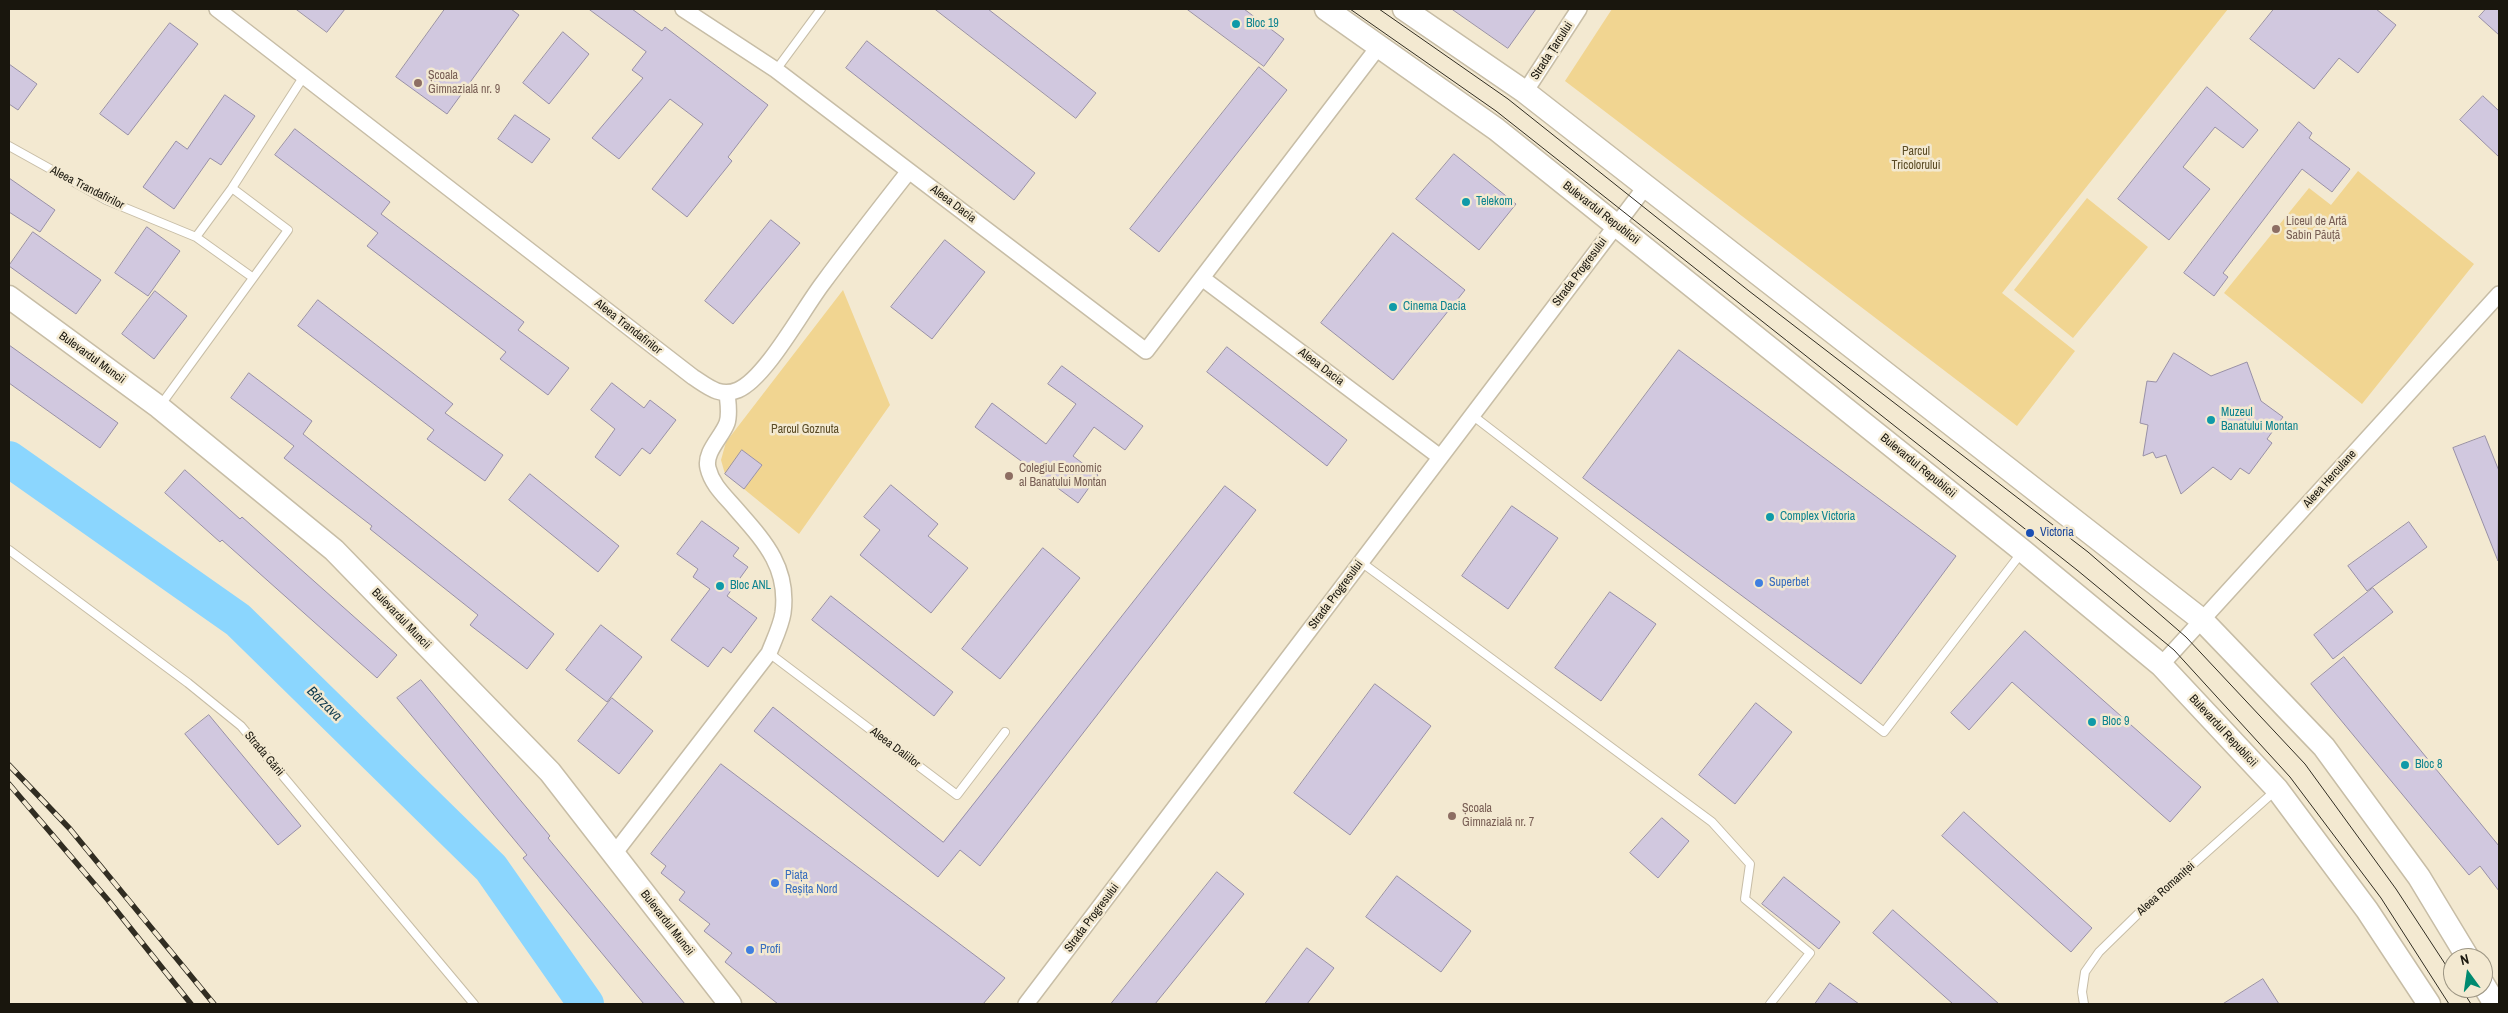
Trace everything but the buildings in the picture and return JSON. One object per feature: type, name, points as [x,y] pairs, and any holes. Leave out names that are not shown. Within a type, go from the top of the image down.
[{"type":"main road","name":"Bulevardul Republicii","points":[[1326,9],[1496,129],[2024,550],[2161,665],[2277,789],[2367,910],[2429,1004]]},
{"type":"main road","points":[[1404,9],[1525,92],[2202,620],[2324,747],[2420,877],[2462,948]]},
{"type":"main road","name":"Bulevardul Muncii","points":[[9,297],[158,407],[334,550],[550,772],[730,1004]]},
{"type":"street","name":"Aleea Trandafirilor","points":[[217,9],[693,377],[716,391],[728,393]]},
{"type":"street","name":"Aleea Dacia","points":[[683,9],[776,70],[1146,350],[1379,46]]},
{"type":"street","name":"Strada Țarcului","points":[[1525,92],[1579,9]]},
{"type":"street","points":[[614,854],[769,653],[783,615],[784,591],[776,562],[767,544],[716,487],[707,465],[708,457],[727,423],[729,411],[728,393],[738,390],[750,382],[764,366],[822,283],[909,171]]},
{"type":"street","name":"Strada Progresului","points":[[1026,1004],[1646,186]]},
{"type":"street","name":"Aleea Dacia","points":[[1202,278],[1440,457]]},
{"type":"street","name":"Aleea Herculane","points":[[2161,665],[2499,294]]},
{"type":"lane","points":[[776,70],[821,9]]},
{"type":"lane","points":[[196,237],[232,188],[304,76]]},
{"type":"lane","name":"Aleea Trandafirilor","points":[[9,146],[106,200],[196,237],[252,277]]},
{"type":"lane","points":[[158,407],[288,230],[232,188]]},
{"type":"lane","points":[[1472,416],[1884,732],[2024,550]]},
{"type":"lane","name":"Strada Gării","points":[[9,550],[188,683],[241,726],[474,1004]]},
{"type":"lane","points":[[1361,562],[1712,822],[1750,864],[1745,899],[1810,953],[1770,1004]]},
{"type":"lane","name":"Aleea Daliilor","points":[[769,653],[957,795],[1006,732]]},
{"type":"lane","name":"Aleea Romaniței","points":[[2084,1004],[2082,992],[2085,972],[2098,952],[2144,908],[2277,789]]},
{"type":"green space","name":"Parcul Tricolorului","points":[[1612,9],[2228,9],[2002,293],[2075,351],[2017,426],[1565,81]]},
{"type":"green space","points":[[2358,171],[2474,264],[2362,404],[2224,293],[2309,188],[2331,205]]},
{"type":"green space","points":[[2087,198],[2148,247],[2073,338],[2014,290]]},
{"type":"green space","name":"Parcul Goznuta","points":[[843,290],[890,405],[799,534],[744,489],[762,465],[742,450],[725,474],[721,460],[726,442]]},
{"type":"waterway","name":"Bârzava","points":[[9,459],[238,620],[491,868],[586,1004]]},
{"type":"tram line","points":[[1350,9],[1496,111],[2077,570],[2174,650],[2290,777],[2381,898],[2449,1004]]},
{"type":"tram line","points":[[1379,9],[1508,99],[1749,291],[2088,552],[2186,637],[2305,764],[2396,889],[2443,961]]},
{"type":"tram line","points":[[2467,998],[2471,1004]]},
{"type":"railway","points":[[9,765],[70,829],[214,1004]]},
{"type":"railway","points":[[9,784],[108,900],[191,1004]]},
{"type":"place","name":"Bloc 19","points":[[1236,24]]},
{"type":"place","name":"Școala Gimnazială nr. 9","points":[[418,83]]},
{"type":"place","name":"Telekom","points":[[1466,202]]},
{"type":"place","name":"Liceul de Artă Sabin Păuță","points":[[2276,229]]},
{"type":"place","name":"Cinema Dacia","points":[[1393,307]]},
{"type":"place","name":"Muzeul Banatului Montan","points":[[2211,420]]},
{"type":"place","name":"Colegiul Economic al Banatului Montan","points":[[1009,476]]},
{"type":"place","name":"Complex Victoria","points":[[1770,517]]},
{"type":"place","name":"Victoria","points":[[2030,533]]},
{"type":"place","name":"Superbet","points":[[1759,583]]},
{"type":"place","name":"Bloc ANL","points":[[720,586]]},
{"type":"place","name":"Bloc 9","points":[[2092,722]]},
{"type":"place","name":"Bloc 8","points":[[2405,765]]},
{"type":"place","name":"Școala Gimnazială nr. 7","points":[[1452,816]]},
{"type":"place","name":"Piața Reșița Nord","points":[[775,883]]},
{"type":"place","name":"Profi","points":[[750,950]]}]
